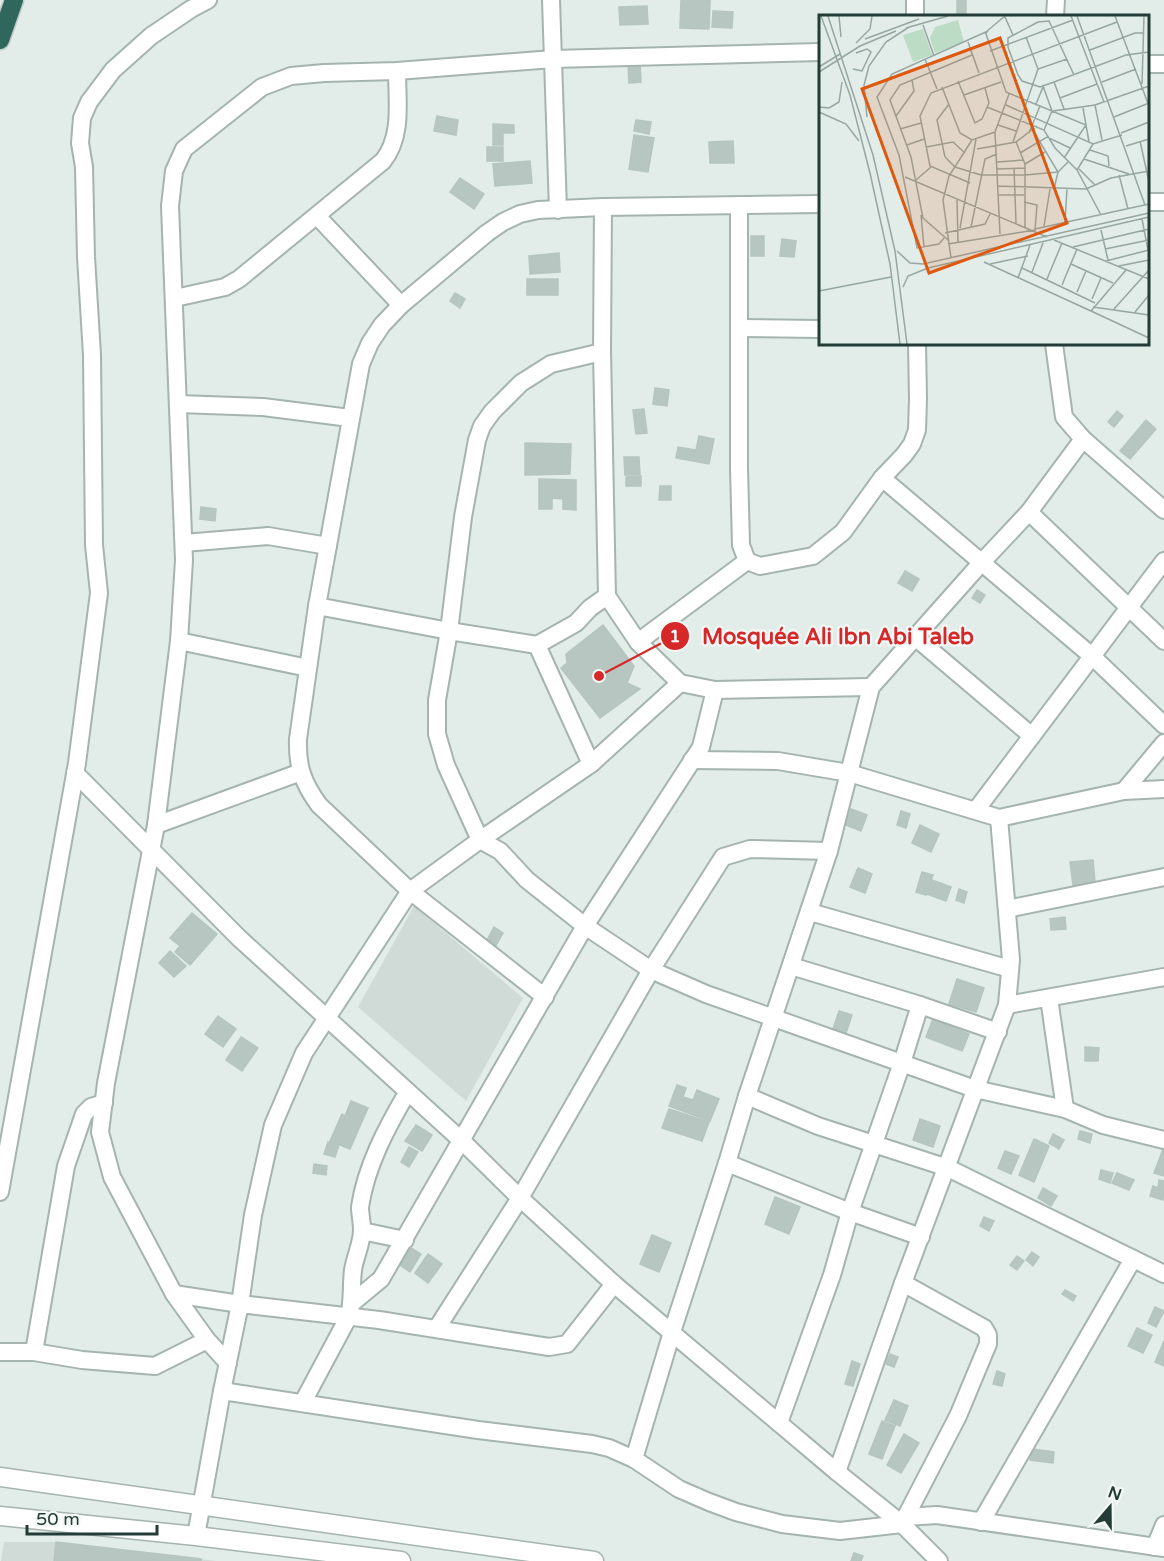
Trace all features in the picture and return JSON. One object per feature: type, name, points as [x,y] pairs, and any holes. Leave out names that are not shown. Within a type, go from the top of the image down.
[{"type":"highway","points":[[0,40],[14,0]]},
{"type":"street","points":[[0,1192],[75,773],[99,593],[94,545],[92,355],[86,257],[84,167],[80,142],[82,118],[89,102],[113,70],[151,36],[208,0]]},
{"type":"street","points":[[551,0],[558,210]]},
{"type":"street","points":[[1055,15],[1056,0]]},
{"type":"street","points":[[228,1363],[207,1340],[174,1294],[112,1177],[100,1132],[156,825],[179,641],[184,543],[170,206],[171,183],[177,161],[191,142],[262,87],[281,79],[314,73],[396,71],[553,59],[819,52]]},
{"type":"street","points":[[175,298],[225,287],[239,279],[383,161],[394,143],[397,123],[396,71]]},
{"type":"street","points":[[545,997],[410,891],[319,805],[308,790],[297,759],[317,606],[361,364],[370,343],[382,325],[401,305],[503,222],[520,214],[538,210],[603,207],[819,204]]},
{"type":"street","points":[[739,205],[740,516],[741,545],[747,561],[760,566],[813,556],[843,532],[882,478],[904,455],[912,444],[917,430],[917,345]]},
{"type":"street","points":[[603,207],[602,351],[608,596],[638,642],[680,683],[715,690],[871,687]]},
{"type":"street","points":[[317,216],[401,305]]},
{"type":"street","points":[[739,328],[819,329]]},
{"type":"street","points":[[1054,345],[1064,417],[1083,439],[1164,510]]},
{"type":"street","points":[[602,351],[551,364],[521,383],[492,412],[477,440],[463,517],[449,631],[437,700],[437,734],[446,765],[480,840],[500,851],[527,880],[585,926],[651,970],[773,1019],[975,1089],[1065,1109],[1103,1125],[1164,1140]]},
{"type":"street","points":[[178,404],[263,407],[350,418]]},
{"type":"street","points":[[634,1459],[747,1096],[830,851],[871,687],[1029,512],[1083,439]]},
{"type":"street","points":[[882,478],[1093,657],[1164,725]]},
{"type":"street","points":[[1029,512],[1164,641]]},
{"type":"street","points":[[184,543],[268,536],[328,546]]},
{"type":"street","points":[[638,642],[747,561]]},
{"type":"street","points":[[976,810],[1164,561]]},
{"type":"street","points":[[317,606],[537,645],[576,623],[590,608],[608,596]]},
{"type":"street","points":[[915,637],[1032,736]]},
{"type":"street","points":[[179,641],[308,668]]},
{"type":"street","points":[[537,645],[591,764]]},
{"type":"street","points":[[196,1536],[240,1304],[253,1215],[273,1125],[304,1053],[410,891],[591,764],[680,683]]},
{"type":"street","points":[[303,1402],[351,1309],[381,1279],[585,926],[701,747],[715,690]]},
{"type":"street","points":[[1124,791],[1164,743]]},
{"type":"street","points":[[692,760],[778,761],[849,773],[999,818],[1124,791],[1164,789]]},
{"type":"street","points":[[156,825],[301,772]]},
{"type":"street","points":[[75,773],[239,939],[461,1140],[614,1284],[837,1472],[904,1521],[939,1561]]},
{"type":"street","points":[[837,1472],[903,1283],[948,1168],[1007,1005],[1011,969],[999,818]]},
{"type":"street","points":[[437,1328],[520,1198],[651,970],[723,857],[750,849],[830,851]]},
{"type":"street","points":[[1007,909],[1164,877]]},
{"type":"street","points":[[810,912],[1011,969]]},
{"type":"street","points":[[791,966],[920,1005],[998,1032]]},
{"type":"street","points":[[1007,1005],[1164,977]]},
{"type":"street","points":[[1049,998],[1065,1109]]},
{"type":"street","points":[[779,1423],[832,1275],[850,1212],[920,1005]]},
{"type":"street","points":[[351,1309],[353,1270],[362,1231],[360,1209],[364,1189],[384,1137],[407,1093]]},
{"type":"street","points":[[747,1096],[818,1126],[948,1168],[1133,1259],[1163,1271]]},
{"type":"street","points":[[34,1352],[66,1166],[84,1114],[91,1107],[104,1103]]},
{"type":"street","points":[[727,1163],[850,1212],[921,1237]]},
{"type":"street","points":[[362,1231],[405,1240]]},
{"type":"street","points":[[981,1522],[1133,1259]]},
{"type":"street","points":[[903,1283],[984,1328],[988,1335],[988,1344],[958,1416],[904,1521]]},
{"type":"street","points":[[174,1294],[240,1304],[351,1309],[437,1328],[549,1347],[567,1344],[614,1284]]},
{"type":"street","points":[[0,1352],[34,1352],[82,1360],[155,1365],[207,1340]]},
{"type":"street","points":[[222,1390],[609,1448],[634,1459],[680,1490],[736,1512],[782,1524],[840,1531],[937,1515],[1159,1548],[1164,1525]]},
{"type":"street","points":[[0,1477],[594,1561]]},
{"type":"street","points":[[0,1516],[196,1536],[401,1561]]},
{"type":"shaded area","points":[[414,906],[523,998],[466,1101],[358,1007]]},
{"type":"shaded area","points":[[4,1542],[56,1542],[217,1561],[1,1561]]},
{"type":"building","points":[[681,0],[710,0],[709,29],[680,28]]},
{"type":"building","points":[[957,0],[966,0],[966,15],[957,15]]},
{"type":"building","points":[[647,6],[648,24],[620,25],[619,7]]},
{"type":"building","points":[[713,11],[733,12],[732,28],[712,27]]},
{"type":"building","points":[[628,62],[640,62],[641,82],[629,83]]},
{"type":"building","points":[[437,116],[458,120],[456,135],[434,131]]},
{"type":"building","points":[[636,120],[651,122],[649,134],[634,131]]},
{"type":"building","points":[[493,124],[514,125],[514,133],[503,133],[503,145],[493,145]]},
{"type":"building","points":[[634,135],[654,138],[648,172],[629,169]]},
{"type":"building","points":[[733,141],[734,163],[710,163],[709,142]]},
{"type":"building","points":[[487,147],[503,147],[503,161],[487,161]]},
{"type":"building","points":[[530,161],[532,183],[495,186],[493,164]]},
{"type":"building","points":[[460,178],[484,194],[474,209],[450,192]]},
{"type":"building","points":[[751,236],[764,236],[764,256],[751,256]]},
{"type":"building","points":[[782,239],[796,241],[794,257],[780,256]]},
{"type":"building","points":[[559,253],[560,272],[530,274],[529,256]]},
{"type":"building","points":[[527,279],[558,279],[558,295],[527,295]]},
{"type":"building","points":[[455,293],[465,299],[460,308],[450,301]]},
{"type":"building","points":[[655,388],[669,390],[667,406],[653,404]]},
{"type":"building","points":[[644,409],[647,433],[636,434],[633,410]]},
{"type":"building","points":[[1117,411],[1123,416],[1114,427],[1108,422]]},
{"type":"building","points":[[1146,420],[1156,429],[1130,459],[1120,451]]},
{"type":"building","points":[[699,436],[714,439],[709,464],[676,458],[678,447],[696,450]]},
{"type":"building","points":[[525,443],[571,444],[570,474],[525,475]]},
{"type":"building","points":[[624,457],[639,457],[640,475],[625,475]]},
{"type":"building","points":[[641,476],[641,486],[626,486],[626,477]]},
{"type":"building","points":[[539,479],[576,480],[576,510],[563,509],[563,499],[552,498],[552,509],[539,509]]},
{"type":"building","points":[[660,486],[671,486],[671,500],[659,500]]},
{"type":"building","points":[[201,507],[216,509],[215,521],[200,519]]},
{"type":"building","points":[[905,571],[919,579],[912,591],[898,583]]},
{"type":"building","points":[[977,590],[985,595],[980,603],[972,598]]},
{"type":"building","points":[[603,625],[634,666],[627,683],[640,689],[600,718],[561,668],[567,663],[566,654]]},
{"type":"building","points":[[851,809],[867,815],[861,831],[846,825]]},
{"type":"building","points":[[901,811],[910,814],[906,828],[897,825]]},
{"type":"building","points":[[920,825],[939,834],[931,852],[912,843]]},
{"type":"building","points":[[1093,860],[1095,882],[1073,885],[1070,862]]},
{"type":"building","points":[[858,868],[872,874],[865,893],[850,887]]},
{"type":"building","points":[[922,872],[933,875],[926,895],[916,892]]},
{"type":"building","points":[[932,880],[951,887],[946,901],[927,894]]},
{"type":"building","points":[[959,889],[967,892],[964,903],[956,900]]},
{"type":"building","points":[[192,913],[217,934],[190,965],[175,952],[180,946],[170,938]]},
{"type":"building","points":[[1065,917],[1066,929],[1051,930],[1050,919]]},
{"type":"building","points":[[494,927],[503,933],[494,949],[485,944]]},
{"type":"building","points":[[170,951],[186,966],[174,977],[159,963]]},
{"type":"building","points":[[957,979],[984,988],[976,1012],[949,1004]]},
{"type":"building","points":[[839,1011],[852,1015],[845,1036],[832,1032]]},
{"type":"building","points":[[218,1016],[236,1029],[223,1047],[205,1034]]},
{"type":"building","points":[[933,1019],[969,1034],[962,1051],[926,1037]]},
{"type":"building","points":[[241,1037],[258,1048],[242,1071],[226,1060]]},
{"type":"building","points":[[1085,1047],[1099,1048],[1098,1061],[1085,1061]]},
{"type":"building","points":[[677,1085],[686,1088],[683,1097],[693,1100],[697,1090],[719,1099],[710,1121],[669,1106]]},
{"type":"building","points":[[351,1101],[368,1108],[350,1149],[330,1141],[342,1114],[345,1116]]},
{"type":"building","points":[[669,1109],[709,1122],[702,1141],[662,1128]]},
{"type":"building","points":[[920,1119],[940,1126],[933,1147],[913,1140]]},
{"type":"building","points":[[416,1125],[432,1135],[422,1151],[405,1141]]},
{"type":"building","points":[[1080,1131],[1092,1134],[1090,1143],[1078,1139]]},
{"type":"building","points":[[1053,1134],[1064,1140],[1059,1149],[1049,1143]]},
{"type":"building","points":[[1034,1139],[1049,1146],[1034,1182],[1019,1175]]},
{"type":"building","points":[[328,1142],[339,1145],[335,1157],[324,1154]]},
{"type":"building","points":[[409,1147],[418,1152],[409,1167],[401,1162]]},
{"type":"building","points":[[1164,1150],[1164,1176],[1154,1173]]},
{"type":"building","points":[[1005,1151],[1019,1156],[1011,1174],[998,1168]]},
{"type":"building","points":[[314,1164],[327,1166],[326,1175],[313,1173]]},
{"type":"building","points":[[1101,1170],[1113,1173],[1110,1183],[1099,1179]]},
{"type":"building","points":[[1117,1173],[1134,1180],[1129,1190],[1112,1183]]},
{"type":"building","points":[[1159,1180],[1164,1181],[1164,1190],[1158,1189]]},
{"type":"building","points":[[1153,1186],[1164,1190],[1163,1200],[1150,1196]]},
{"type":"building","points":[[1043,1188],[1057,1196],[1051,1206],[1038,1198]]},
{"type":"building","points":[[775,1197],[800,1207],[789,1234],[765,1224]]},
{"type":"building","points":[[984,1217],[994,1221],[989,1231],[980,1226]]},
{"type":"building","points":[[652,1235],[671,1243],[659,1272],[640,1264]]},
{"type":"building","points":[[411,1248],[421,1254],[410,1272],[400,1265]]},
{"type":"building","points":[[1032,1252],[1039,1257],[1033,1266],[1026,1260]]},
{"type":"building","points":[[428,1254],[442,1264],[428,1283],[415,1273]]},
{"type":"building","points":[[1017,1256],[1024,1261],[1017,1270],[1010,1265]]},
{"type":"building","points":[[1065,1290],[1076,1296],[1073,1301],[1062,1294]]},
{"type":"building","points":[[1155,1307],[1164,1311],[1156,1327],[1148,1323]]},
{"type":"building","points":[[1137,1328],[1152,1335],[1143,1353],[1128,1346]]},
{"type":"building","points":[[1164,1341],[1164,1366],[1155,1362]]},
{"type":"building","points":[[890,1354],[898,1357],[894,1367],[886,1364]]},
{"type":"building","points":[[852,1361],[860,1364],[853,1386],[845,1384]]},
{"type":"building","points":[[997,1371],[1005,1374],[1002,1386],[993,1384]]},
{"type":"building","points":[[894,1400],[908,1406],[900,1426],[885,1420]]},
{"type":"building","points":[[882,1421],[895,1426],[882,1459],[869,1454]]},
{"type":"building","points":[[904,1434],[919,1443],[901,1473],[887,1465]]},
{"type":"building","points":[[1032,1449],[1054,1452],[1053,1463],[1030,1460]]},
{"type":"building","points":[[56,1542],[201,1559],[201,1561],[54,1561]]},
{"type":"building","points":[[854,1553],[863,1556],[861,1561],[851,1561]]},
{"type":"place","name":"Mosquée Ali Ibn Abi Taleb","points":[[599,676]]}]
